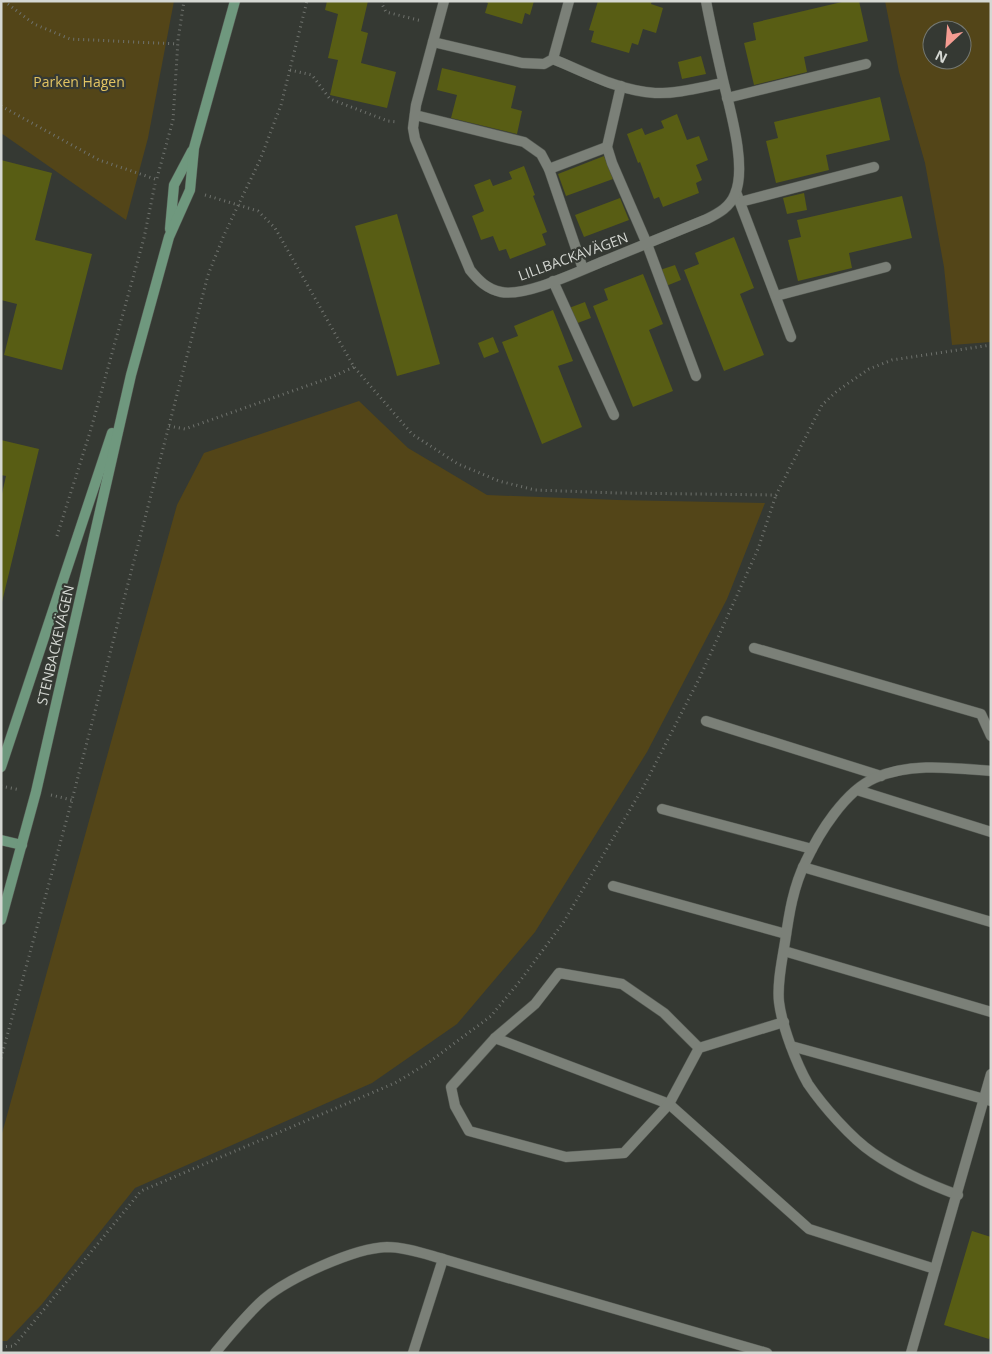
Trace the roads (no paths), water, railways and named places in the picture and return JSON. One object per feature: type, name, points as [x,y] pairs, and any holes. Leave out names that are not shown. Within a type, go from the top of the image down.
[{"type":"street","name":"STENBACKEVÄGEN","points":[[1,920],[5,892],[22,845],[36,792],[131,375],[169,237],[190,190],[194,148],[235,1]]},
{"type":"street","name":"LILLBACKAVÄGEN","points":[[444,1],[414,119],[415,139],[470,270],[490,288],[503,292],[518,291],[553,281],[708,219],[722,211],[738,197]]},
{"type":"street","points":[[433,42],[522,63],[544,64],[553,59],[569,1]]},
{"type":"street","points":[[706,1],[736,140],[738,197],[791,337]]},
{"type":"street","points":[[553,59],[621,86],[655,93],[724,82]]},
{"type":"street","points":[[727,98],[866,64]]},
{"type":"street","points":[[621,86],[607,147],[647,244],[696,376]]},
{"type":"street","points":[[414,119],[524,142],[541,154],[549,169],[583,269]]},
{"type":"street","points":[[549,169],[607,147]]},
{"type":"street","name":"STENBACKEVÄGEN","points":[[169,237],[174,185],[194,148]]},
{"type":"street","points":[[738,197],[874,167]]},
{"type":"street","points":[[776,296],[886,267]]},
{"type":"street","points":[[553,281],[614,415]]},
{"type":"street","name":"STENBACKEVÄGEN","points":[[1,767],[131,375]]},
{"type":"street","points":[[754,648],[981,714],[991,736]]},
{"type":"street","points":[[706,721],[881,776]]},
{"type":"street","points":[[958,1195],[932,1185],[871,1152],[849,1133],[808,1084],[791,1046],[779,1001],[781,970],[792,896],[803,867],[817,838],[835,814],[857,790],[873,778],[894,771],[951,768],[991,771]]},
{"type":"street","points":[[857,790],[991,832]]},
{"type":"street","points":[[662,808],[812,849]]},
{"type":"street","points":[[1,840],[22,845]]},
{"type":"street","points":[[803,867],[991,922]]},
{"type":"street","points":[[613,886],[786,934]]},
{"type":"street","points":[[784,951],[991,1012]]},
{"type":"street","points":[[699,1048],[664,1013],[622,984],[559,973],[535,1004],[495,1038],[451,1087],[455,1106],[469,1131],[566,1157],[624,1153],[669,1104],[699,1048],[784,1022]]},
{"type":"street","points":[[495,1038],[669,1104],[809,1229],[935,1269]]},
{"type":"street","points":[[791,1046],[987,1100]]},
{"type":"street","points":[[911,1353],[987,1100],[991,1074]]},
{"type":"street","points":[[215,1353],[245,1317],[266,1297],[290,1282],[343,1257],[370,1248],[389,1247],[443,1259],[767,1353]]},
{"type":"street","points":[[413,1353],[443,1259]]},
{"type":"park label","name":"Parken Hagen","points":[[79,81]]}]
